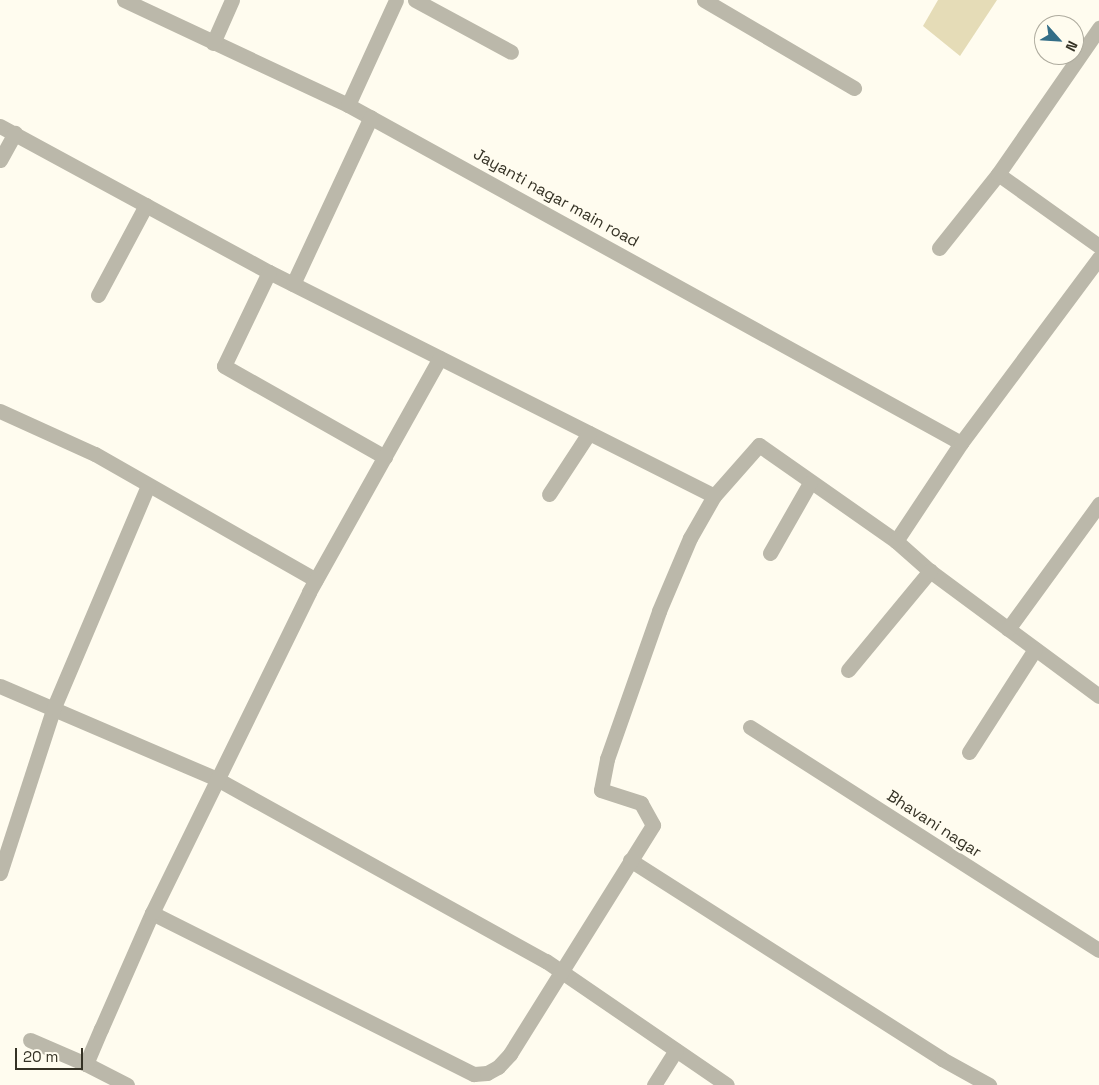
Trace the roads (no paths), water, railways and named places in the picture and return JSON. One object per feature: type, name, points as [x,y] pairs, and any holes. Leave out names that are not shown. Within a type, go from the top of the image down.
[{"type":"street","name":"Jayanti nagar main road","points":[[124,0],[141,4],[213,43],[371,117],[962,444]]},
{"type":"street","points":[[213,43],[232,0]]},
{"type":"street","points":[[348,105],[396,0]]},
{"type":"street","points":[[415,0],[511,52]]},
{"type":"street","points":[[704,0],[854,88]]},
{"type":"street","points":[[939,248],[998,174],[1099,28]]},
{"type":"street","points":[[293,284],[371,117]]},
{"type":"street","points":[[0,126],[269,272],[714,496]]},
{"type":"street","points":[[0,160],[16,134]]},
{"type":"street","points":[[998,174],[1099,246]]},
{"type":"street","points":[[98,295],[146,205]]},
{"type":"street","points":[[896,541],[962,444],[1099,258]]},
{"type":"street","points":[[269,272],[224,366],[385,457]]},
{"type":"street","points":[[86,1064],[152,913],[316,580],[440,358]]},
{"type":"street","points":[[0,410],[95,454],[148,486],[316,580]]},
{"type":"street","points":[[549,494],[589,433]]},
{"type":"street","points":[[152,913],[474,1074],[487,1073],[498,1067],[510,1054],[559,971],[649,832],[652,819],[641,803],[601,790],[607,758],[659,611],[690,538],[714,496],[759,444],[810,483],[896,541],[930,571],[1099,696]]},
{"type":"street","points":[[770,553],[810,483]]},
{"type":"street","points":[[0,873],[54,707],[148,486]]},
{"type":"street","points":[[1008,629],[1099,504]]},
{"type":"street","points":[[848,670],[930,571]]},
{"type":"street","points":[[968,752],[1035,649]]},
{"type":"street","points":[[0,686],[54,707],[217,779],[559,971],[727,1085]]},
{"type":"street","name":"Bhavani nagar","points":[[750,727],[1099,950]]},
{"type":"street","points":[[630,860],[942,1059],[989,1085]]},
{"type":"street","points":[[30,1040],[86,1064],[127,1085]]},
{"type":"street","points":[[654,1085],[676,1050]]}]
